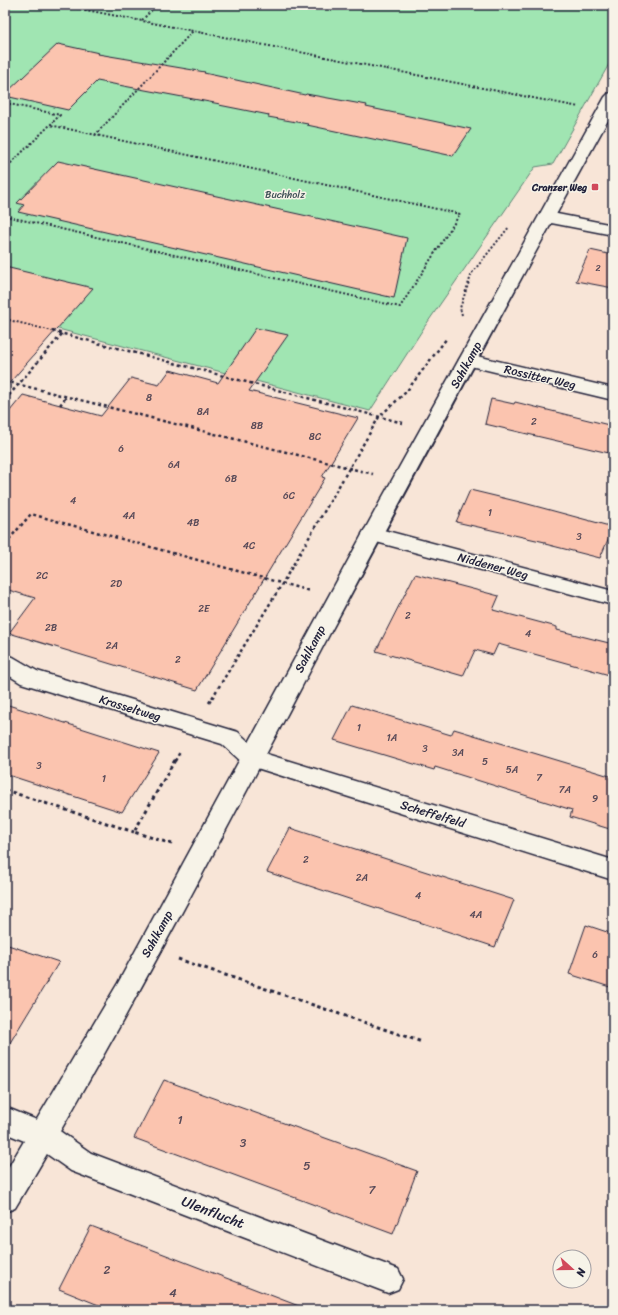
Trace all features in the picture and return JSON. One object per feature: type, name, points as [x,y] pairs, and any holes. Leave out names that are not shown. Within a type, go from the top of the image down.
[{"type":"street","name":"Sahlkamp","points":[[5,1199],[44,1136],[149,949],[372,534],[613,97]]},
{"type":"street","points":[[547,217],[613,230]]},
{"type":"street","name":"Rossitter Weg","points":[[468,360],[613,394]]},
{"type":"street","name":"Niddener Weg","points":[[372,534],[613,598]]},
{"type":"street","name":"Krasseltweg","points":[[5,663],[29,677],[230,738],[252,758]]},
{"type":"street","name":"Scheffelfeld","points":[[252,758],[613,870]]},
{"type":"street","name":"Ulenflucht","points":[[5,1120],[44,1136],[81,1162],[388,1279]]},
{"type":"path","points":[[62,5],[579,107]]},
{"type":"path","points":[[142,21],[158,5]]},
{"type":"path","points":[[528,5],[538,5]]},
{"type":"path","points":[[95,135],[193,31]]},
{"type":"path","points":[[5,103],[60,115],[5,169]]},
{"type":"path","points":[[5,216],[400,307],[460,214],[50,125]]},
{"type":"path","points":[[5,320],[430,429]]},
{"type":"path","points":[[5,400],[62,334]]},
{"type":"path","points":[[134,832],[194,727],[282,584],[379,417],[406,392],[449,336]]},
{"type":"path","points":[[5,380],[401,481]]},
{"type":"path","points":[[60,406],[67,396]]},
{"type":"path","points":[[5,544],[31,514],[282,584],[338,598]]},
{"type":"path","points":[[5,790],[201,854]]},
{"type":"path","points":[[149,949],[422,1042]]},
{"type":"green space","name":"Buchholz","points":[[5,5],[613,5],[613,57],[553,164],[535,167],[425,326],[370,411],[5,315]]},
{"type":"building","points":[[58,44],[99,53],[98,54],[205,72],[204,73],[305,95],[367,105],[366,107],[471,129],[453,156],[307,125],[308,124],[268,117],[269,115],[219,105],[220,104],[97,81],[68,110],[5,96],[5,94]]},
{"type":"building","points":[[58,161],[407,238],[394,298],[18,212],[24,205],[17,203]]},
{"type":"building","points":[[590,250],[613,255],[613,288],[576,281]]},
{"type":"building","points":[[5,267],[93,288],[5,388]]},
{"type":"building","points":[[256,328],[288,335],[249,391],[358,418],[322,477],[325,478],[197,690],[9,633],[35,598],[5,589],[5,417],[23,395],[101,416],[131,378],[159,385],[170,370],[218,383]]},
{"type":"building","points":[[491,399],[514,404],[515,402],[613,426],[613,454],[485,424]]},
{"type":"building","points":[[470,490],[524,503],[613,528],[600,558],[545,544],[545,542],[456,522]]},
{"type":"building","points":[[415,574],[499,596],[493,610],[557,627],[557,630],[613,644],[613,676],[498,644],[493,655],[475,650],[463,676],[376,651]]},
{"type":"building","points":[[5,704],[159,753],[122,812],[5,774]]},
{"type":"building","points":[[352,705],[451,735],[454,729],[613,777],[613,830],[570,817],[572,810],[435,767],[434,770],[334,740]]},
{"type":"building","points":[[290,828],[514,900],[495,947],[267,872]]},
{"type":"building","points":[[586,925],[613,934],[613,988],[569,974]]},
{"type":"building","points":[[5,944],[59,962],[5,1051]]},
{"type":"building","points":[[164,1080],[417,1171],[393,1234],[134,1138]]},
{"type":"building","points":[[91,1226],[304,1308],[304,1310],[111,1310],[59,1289]]},
{"type":"place","name":"Cranzer Weg","points":[[595,187]]}]
